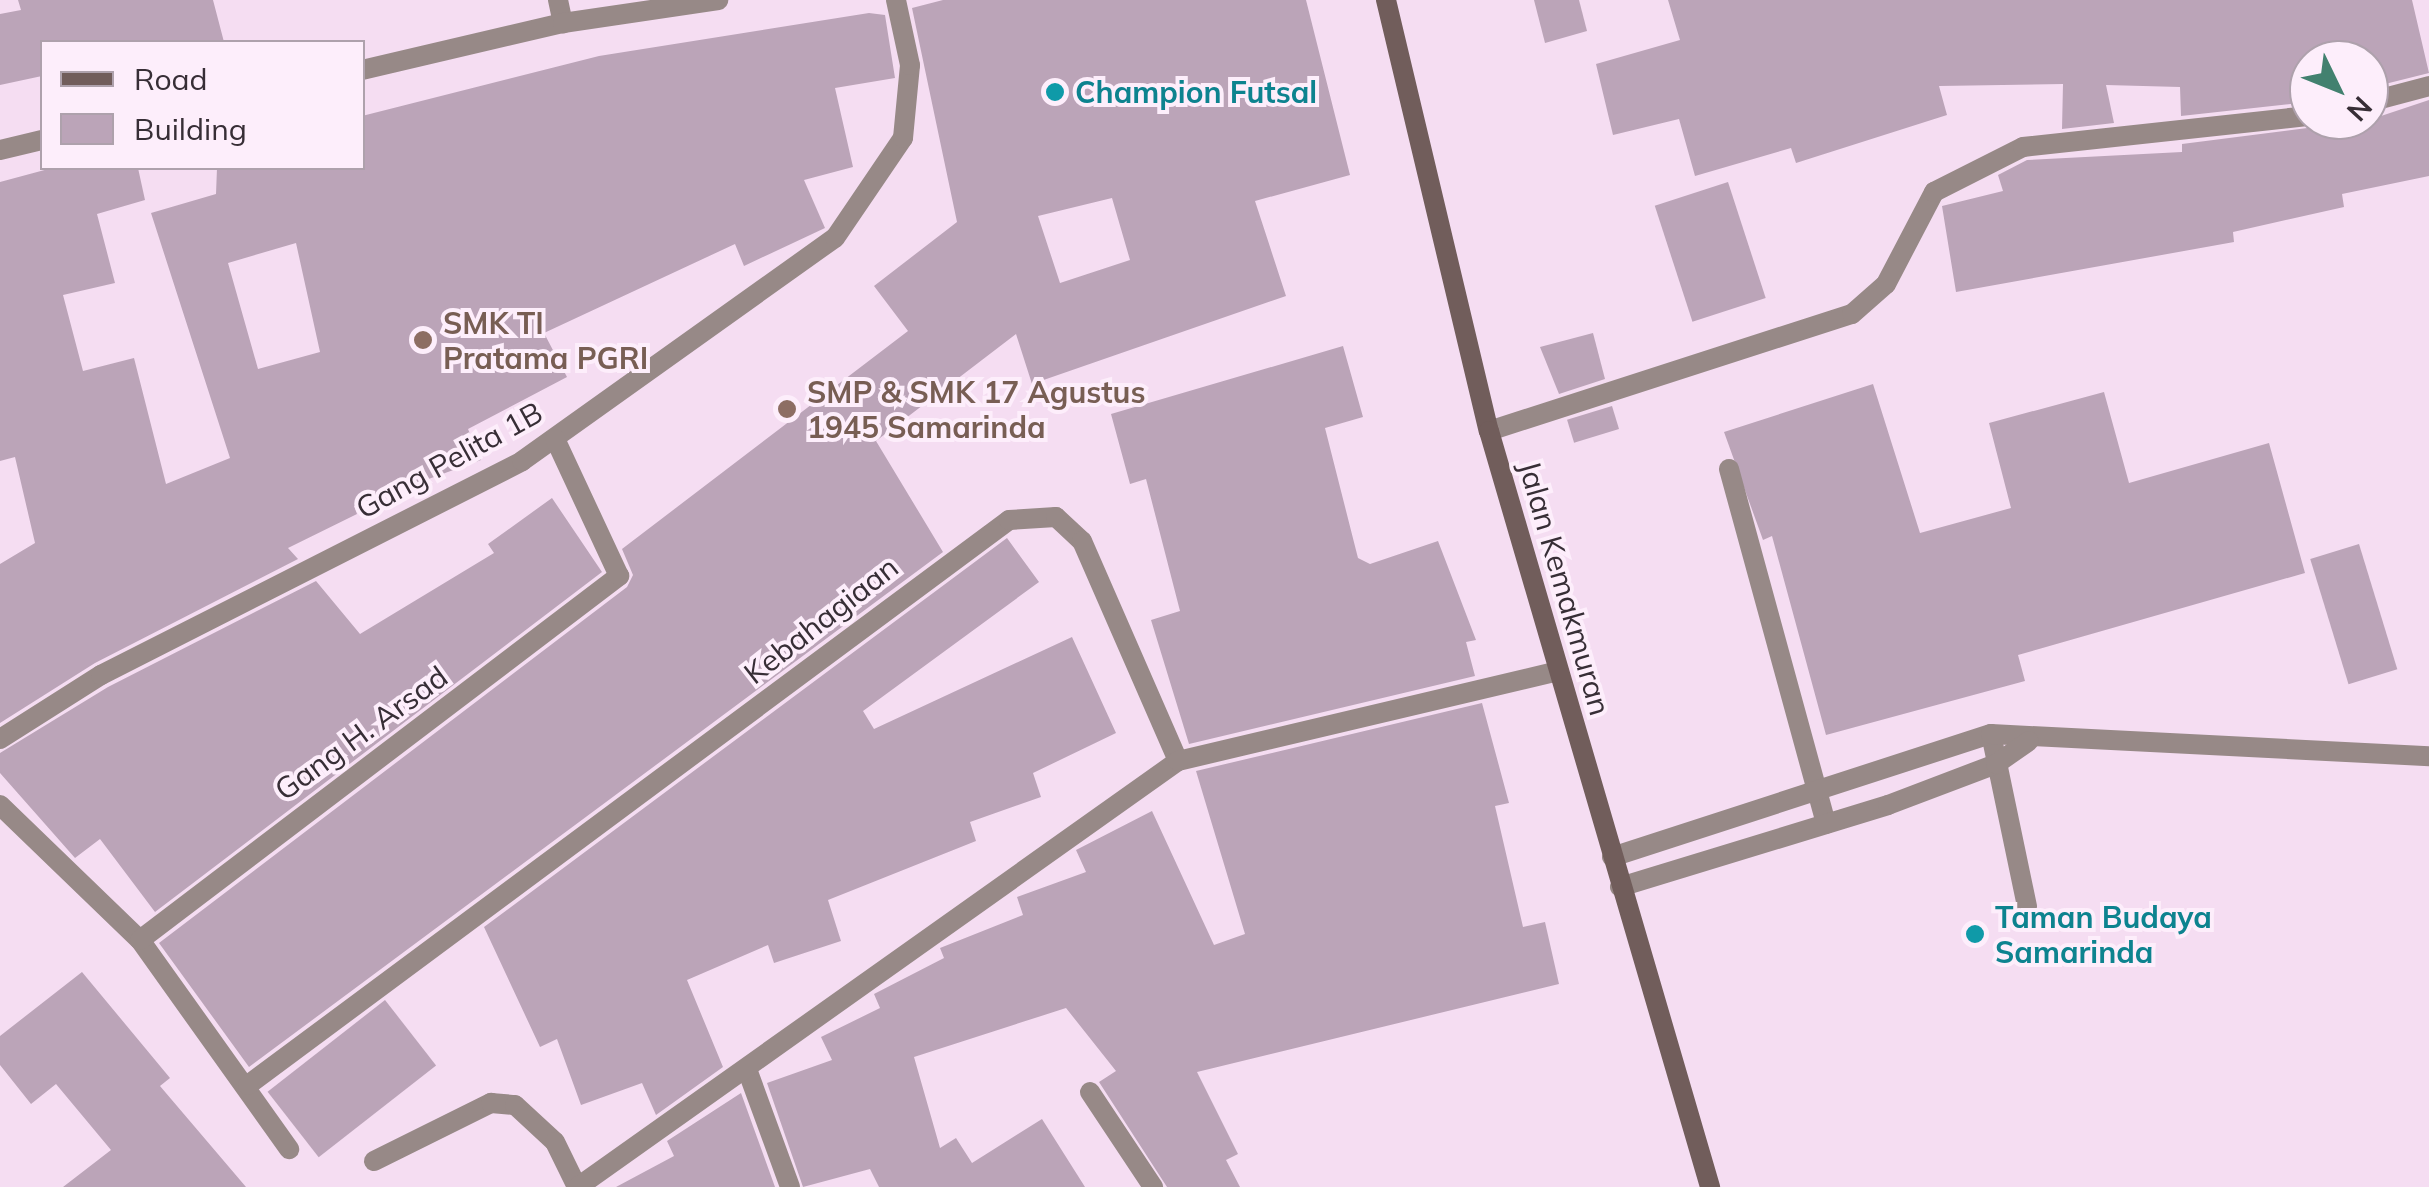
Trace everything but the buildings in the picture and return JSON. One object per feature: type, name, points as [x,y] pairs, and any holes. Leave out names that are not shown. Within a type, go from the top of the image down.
[{"type":"street","points":[[558,0],[563,23]]},
{"type":"street","points":[[365,69],[563,23],[718,0]]},
{"type":"street","name":"Gang Pelita 1B","points":[[0,740],[102,674],[555,438],[835,238],[903,138],[910,65],[896,0]]},
{"type":"street","name":"Jalan Kemakmuran","points":[[1386,0],[1488,431],[1710,1187]]},
{"type":"street","points":[[2389,97],[2429,86]]},
{"type":"street","points":[[1488,431],[1852,314],[1886,284],[1934,192],[2023,147],[2289,118]]},
{"type":"street","points":[[0,150],[40,140]]},
{"type":"street","name":"Gang H. Arsad","points":[[140,940],[619,576],[555,438]]},
{"type":"street","points":[[1729,469],[1826,824]]},
{"type":"street","name":"Kebahagiaan","points":[[248,1086],[414,968],[954,553],[1028,515],[1067,522],[1082,541],[1178,761]]},
{"type":"street","points":[[374,1161],[491,1102],[515,1105],[555,1142],[577,1187],[748,1072],[1178,761],[1558,672]]},
{"type":"street","points":[[1991,734],[2027,906]]},
{"type":"street","points":[[1612,857],[1815,785],[1991,734],[2029,741],[2429,756]]},
{"type":"street","points":[[1620,886],[1826,824],[1996,764],[2029,741]]},
{"type":"street","points":[[0,805],[140,940],[248,1086],[288,1149]]},
{"type":"street","points":[[748,1072],[790,1187]]},
{"type":"street","points":[[1090,1092],[1153,1187]]},
{"type":"place","name":"Champion Futsal","points":[[1055,92]]},
{"type":"place","name":"SMK TI Pratama PGRI","points":[[423,340]]},
{"type":"place","name":"SMP & SMK 17 Agustus 1945 Samarinda","points":[[787,409]]},
{"type":"place","name":"Taman Budaya Samarinda","points":[[1975,934]]}]
